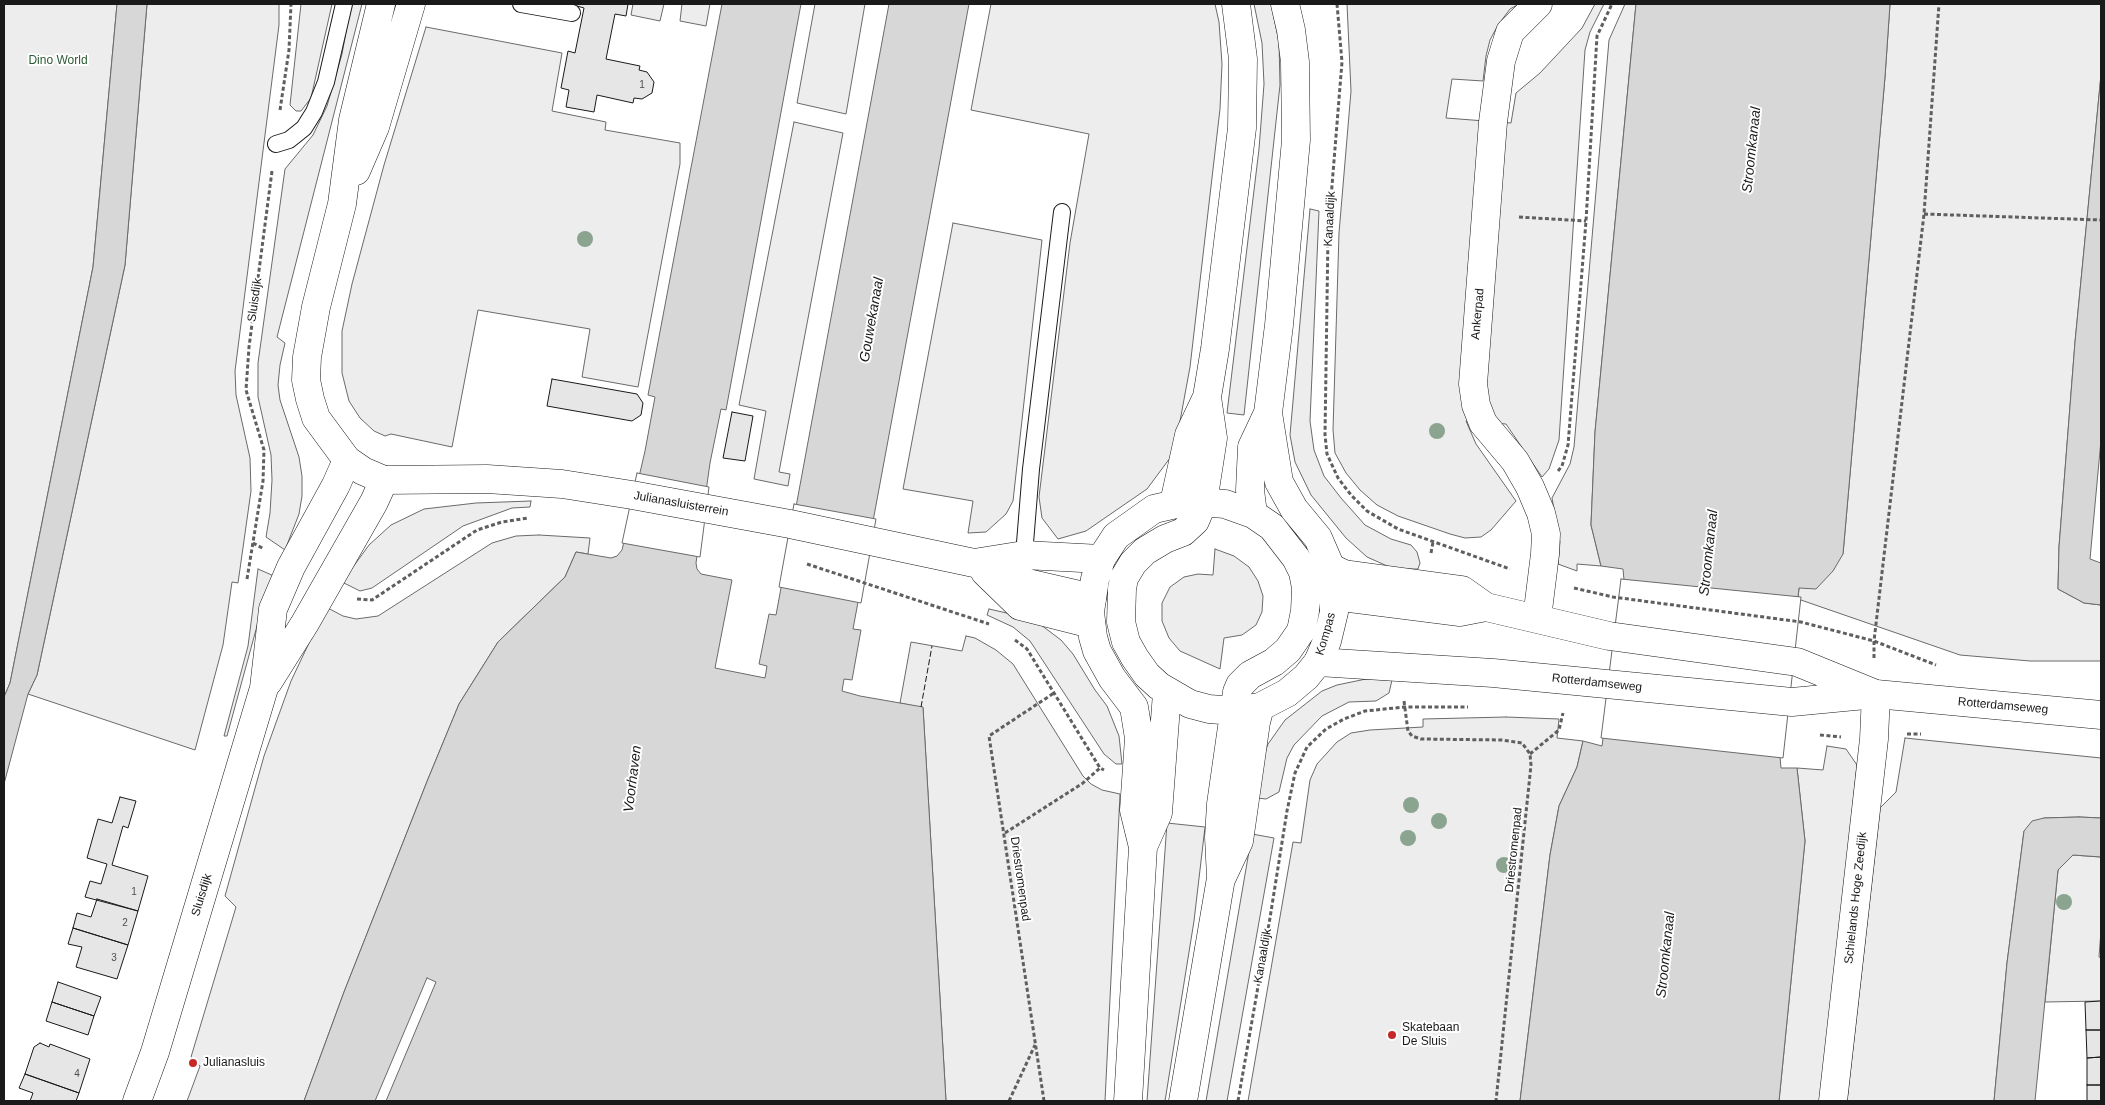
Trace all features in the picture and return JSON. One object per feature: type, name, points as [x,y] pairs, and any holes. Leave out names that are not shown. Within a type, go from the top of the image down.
[{"type":"main road","points":[[381,4],[353,120],[342,204],[316,307],[307,357],[306,380],[316,418],[347,460],[363,471],[384,480]]},
{"type":"main road","points":[[342,204],[375,127],[411,4]]},
{"type":"main road","points":[[1174,503],[1189,435],[1207,397],[1215,349],[1242,128],[1243,59],[1236,4]]},
{"type":"main road","points":[[1254,514],[1250,490],[1252,447],[1268,413],[1279,325],[1296,140],[1294,62],[1291,30],[1285,4]]},
{"type":"main road","name":"Ankerpad","points":[[1537,618],[1546,534],[1530,487],[1515,461],[1483,422],[1476,405],[1473,365],[1493,122],[1501,61],[1510,32],[1538,4]]},
{"type":"main road","points":[[1203,502],[1213,438],[1207,397]]},
{"type":"main road","name":"Kompas","points":[[1203,502],[1195,521],[1189,527],[1183,532],[1165,539],[1145,551],[1133,563],[1124,578],[1120,603],[1121,622],[1126,642],[1147,675],[1167,693],[1190,704],[1208,709],[1247,709],[1287,693],[1306,677],[1318,662],[1334,612],[1331,568],[1318,538],[1294,509],[1279,482],[1268,413]]},
{"type":"main road","name":"Sluisdijk","points":[[137,1101],[155,1052],[264,688],[274,609],[291,568],[336,486],[347,460]]},
{"type":"main road","name":"Sluisdijk","points":[[264,688],[305,623],[374,502],[384,480]]},
{"type":"main road","name":"Julianasluisterrein","points":[[384,480],[518,480],[562,484],[790,524],[974,562],[1092,611]]},
{"type":"main road","name":"Kompas","points":[[1144,847],[1134,810],[1138,738],[1134,707],[1097,651],[1092,611],[1095,579],[1101,560],[1116,536],[1154,509],[1189,501],[1225,504],[1254,514],[1272,527],[1296,558],[1306,588],[1305,611],[1301,631],[1288,650],[1274,662],[1250,675],[1240,685],[1247,709]]},
{"type":"main road","name":"Julianasluisterrein","points":[[974,562],[1024,554],[1101,560]]},
{"type":"main road","name":"Rotterdamseweg","points":[[1331,568],[1344,574],[1462,590],[1486,607]]},
{"type":"main road","name":"Kompas","points":[[1306,588],[1334,596]]},
{"type":"main road","name":"Rotterdamseweg","points":[[1334,596],[1460,612],[1486,607],[1609,636],[1797,662],[1876,694]]},
{"type":"main road","points":[[1092,611],[1120,603]]},
{"type":"main road","name":"Rotterdamseweg","points":[[1318,662],[1493,673],[1792,702],[1876,694],[2101,715]]},
{"type":"main road","points":[[1128,1101],[1144,847],[1158,814],[1167,693]]},
{"type":"main road","name":"Schielands Hoge Zeedijk","points":[[1834,1101],[1874,740],[1876,694]]},
{"type":"main road","points":[[1183,1101],[1222,878],[1219,837],[1220,812],[1247,709]]},
{"type":"lane","points":[[276,144],[289,140],[304,128],[314,112],[326,82],[344,4]]},
{"type":"lane","points":[[521,4],[572,13]]},
{"type":"lane","points":[[1024,554],[1031,469],[1062,212]]},
{"type":"path","name":"Sluisdijk","points":[[246,585],[263,480],[264,450],[246,390],[248,356],[289,50],[291,4]]},
{"type":"path","name":"Kanaaldijk","points":[[1338,4],[1342,62],[1328,234],[1325,435],[1327,454],[1338,478],[1367,511],[1398,529],[1433,542]]},
{"type":"path","points":[[1537,503],[1562,466],[1568,445],[1586,221],[1597,36],[1612,4]]},
{"type":"path","points":[[1613,597],[1801,622],[1874,642],[1924,214],[1939,4]]},
{"type":"path","points":[[1924,214],[2101,220]]},
{"type":"path","points":[[1486,215],[1586,221]]},
{"type":"path","points":[[325,587],[360,600],[372,600],[477,530],[510,521],[536,518]]},
{"type":"path","points":[[253,543],[291,568]]},
{"type":"path","points":[[801,562],[992,626]]},
{"type":"path","name":"Driestromenpad","points":[[1013,638],[1027,650],[1054,693],[989,736],[1044,1101]]},
{"type":"path","name":"Kanaaldijk","points":[[1238,1101],[1270,918],[1286,811],[1294,773],[1307,748],[1326,729],[1344,718],[1365,711],[1405,707],[1408,731],[1412,736],[1420,739],[1502,740],[1522,743],[1530,754]]},
{"type":"path","points":[[1530,754],[1559,730],[1564,708]]},
{"type":"path","points":[[1818,734],[1874,740]]},
{"type":"path","name":"Driestromenpad","points":[[1496,1101],[1531,765],[1530,754]]},
{"type":"path","points":[[1004,833],[1083,783],[1100,768]]},
{"type":"path","points":[[1009,1101],[1035,1044]]},
{"type":"shaded area","name":"Dino World","points":[[4,4],[117,4],[93,267],[10,683],[4,697]]},
{"type":"shaded area","points":[[147,4],[279,4],[279,25],[235,371],[236,395],[250,458],[251,491],[238,583],[232,582],[223,645],[195,750],[28,694],[37,675],[125,265]]},
{"type":"shaded area","points":[[301,4],[332,4],[311,98],[301,111],[296,111],[290,105]]},
{"type":"shaded area","points":[[351,4],[362,4],[277,337],[285,343],[278,385],[280,400],[299,457],[302,476],[302,496],[299,514],[285,550],[266,537],[270,513],[271,455],[258,397],[258,363],[285,169],[313,135],[327,106],[342,54]]},
{"type":"shaded area","points":[[633,4],[664,4],[660,21],[631,15]]},
{"type":"shaded area","points":[[682,4],[710,4],[706,26],[680,21]]},
{"type":"shaded area","points":[[815,4],[865,4],[846,114],[797,103]]},
{"type":"shaded area","points":[[991,4],[1215,4],[1219,22],[1222,64],[1220,109],[1190,367],[1178,432],[1170,458],[1147,489],[1086,531],[1058,539],[1042,518],[1039,497],[1070,243],[1089,134],[971,110]]},
{"type":"shaded area","points":[[1254,4],[1271,4],[1279,42],[1280,85],[1244,415],[1227,413],[1259,149],[1264,84],[1262,43]]},
{"type":"shaded area","points":[[1347,4],[1519,4],[1510,9],[1490,40],[1483,81],[1452,79],[1446,118],[1511,123],[1516,93],[1540,73],[1582,28],[1595,4],[1604,4],[1590,32],[1585,50],[1559,440],[1549,469],[1542,477],[1506,424],[1466,421],[1476,444],[1516,501],[1491,530],[1481,537],[1465,538],[1450,534],[1398,516],[1377,505],[1360,490],[1346,473],[1335,453],[1333,430],[1339,233],[1351,91]]},
{"type":"shaded area","points":[[1625,4],[1636,4],[1595,432],[1591,525],[1601,566],[1577,564],[1577,571],[1558,564],[1560,542],[1552,498],[1570,464],[1574,447],[1609,40]]},
{"type":"shaded area","points":[[1890,4],[2101,4],[2101,75],[2075,342],[2059,547],[2058,589],[2084,603],[2101,605],[2101,661],[2030,661],[1960,655],[1798,599],[1799,588],[1843,554]]},
{"type":"shaded area","points":[[426,27],[562,53],[552,111],[606,122],[605,130],[680,143],[680,164],[638,387],[582,377],[590,329],[478,310],[452,447],[391,434],[385,436],[374,431],[360,418],[349,401],[342,373],[342,331],[352,284],[384,165]]},
{"type":"shaded area","points":[[794,122],[843,133],[779,472],[790,474],[788,486],[754,479],[766,411],[739,405]]},
{"type":"shaded area","points":[[1310,209],[1319,211],[1310,421],[1314,450],[1324,476],[1341,498],[1365,525],[1391,539],[1411,545],[1417,552],[1420,563],[1418,569],[1394,569],[1367,557],[1346,538],[1311,495],[1295,462],[1290,435]]},
{"type":"shaded area","points":[[953,223],[1042,240],[1013,501],[1006,514],[986,532],[968,533],[973,501],[903,489]]},
{"type":"shaded area","points":[[531,501],[530,507],[512,508],[463,526],[372,588],[360,591],[342,582],[369,545],[391,525],[424,509],[476,503]]},
{"type":"shaded area","points":[[539,535],[590,538],[588,554],[576,552],[565,577],[498,642],[459,704],[344,992],[304,1101],[187,1101],[200,1066],[191,1057],[236,907],[225,896],[264,756],[291,681],[326,607],[343,616],[356,619],[378,616],[492,543],[516,536]]},
{"type":"shaded area","points":[[1215,549],[1234,556],[1249,567],[1258,581],[1263,596],[1262,612],[1256,625],[1242,635],[1224,638],[1220,669],[1180,651],[1169,638],[1162,621],[1162,603],[1170,587],[1184,577],[1198,574],[1213,575]]},
{"type":"shaded area","points":[[258,569],[274,576],[263,604],[227,736],[224,736],[248,646]]},
{"type":"shaded area","points":[[989,609],[1033,619],[1061,640],[1073,654],[1107,706],[1119,736],[1122,764],[1116,764],[1104,754],[1030,641],[1013,627],[987,615]]},
{"type":"shaded area","points":[[966,636],[975,638],[996,650],[1013,664],[1083,776],[1091,784],[1102,790],[1120,794],[1105,1101],[946,1101],[923,708],[900,703],[911,642],[962,651]]},
{"type":"shaded area","points":[[1366,679],[1392,680],[1389,693],[1376,701],[1349,702],[1322,716],[1294,745],[1287,758],[1279,792],[1266,799],[1257,798],[1262,761],[1268,744],[1285,720],[1322,691],[1337,685]]},
{"type":"shaded area","points":[[1506,717],[1559,719],[1557,738],[1583,741],[1577,767],[1559,806],[1550,855],[1520,1101],[1248,1101],[1293,842],[1301,843],[1310,780],[1317,764],[1337,742],[1351,733],[1423,727],[1423,719]]},
{"type":"shaded area","points":[[1905,738],[2101,758],[2101,818],[2044,818],[2024,831],[2007,963],[1994,1101],[1847,1101],[1880,808],[1896,792]]},
{"type":"shaded area","points":[[1827,746],[1846,749],[1857,765],[1822,1101],[1779,1101],[1805,841],[1797,768],[1823,770]]},
{"type":"shaded area","points":[[1167,823],[1205,827],[1194,921],[1165,1101],[1147,1101]]},
{"type":"shaded area","points":[[1252,834],[1274,838],[1227,1101],[1206,1101]]},
{"type":"shaded area","points":[[2073,855],[2101,857],[2099,957],[2101,958],[2101,1001],[2045,1002],[2058,870]]},
{"type":"water","points":[[117,4],[147,4],[125,265],[37,675],[28,694],[4,784],[4,697],[10,683],[93,267]]},
{"type":"water","points":[[722,4],[801,4],[726,410],[721,409],[710,463],[696,563],[697,569],[701,574],[732,580],[715,668],[765,678],[767,666],[759,664],[769,614],[776,615],[889,4],[969,4],[853,629],[861,630],[852,680],[844,679],[842,691],[923,707],[946,1101],[304,1101],[344,992],[459,704],[498,642],[565,577],[576,552],[611,558],[617,556],[622,550],[645,451],[655,397],[648,395]]},
{"type":"water","name":"Stroomkanaal","points":[[1636,4],[1890,4],[1843,554],[1833,571],[1816,589],[1799,588],[1780,757],[1781,768],[1797,768],[1805,841],[1779,1101],[1520,1101],[1550,855],[1559,806],[1577,767],[1583,741],[1602,746],[1624,580],[1623,569],[1601,566],[1591,525],[1595,432]]},
{"type":"water","points":[[2101,75],[2101,440],[2090,559],[2101,563],[2101,605],[2084,603],[2058,589],[2059,547],[2075,342]]},
{"type":"water","points":[[2044,818],[2101,818],[2101,857],[2073,855],[2058,870],[2035,1101],[1994,1101],[2007,963],[2024,831],[2032,821]]},
{"type":"pier","points":[[637,473],[709,487],[700,557],[622,543]]},
{"type":"pier","points":[[794,504],[876,519],[861,603],[779,587]]},
{"type":"pier","points":[[1621,579],[1801,597],[1783,758],[1601,738]]},
{"type":"pier","points":[[427,978],[436,982],[386,1101],[375,1101]]},
{"type":"building","points":[[570,4],[628,4],[626,16],[615,14],[606,59],[640,66],[639,70],[647,72],[654,82],[652,93],[642,99],[634,98],[633,103],[597,95],[594,112],[566,107],[569,90],[561,88],[568,51],[575,53],[584,8]]},
{"type":"building","points":[[552,379],[637,394],[643,403],[641,415],[632,421],[547,406]]},
{"type":"building","points":[[732,412],[753,416],[745,461],[723,458]]},
{"type":"building","points":[[120,797],[136,801],[128,828],[123,826],[112,865],[148,876],[138,911],[85,897],[90,881],[101,884],[107,864],[87,858],[98,819],[112,823]]},
{"type":"building","points":[[97,899],[138,911],[128,945],[73,928],[77,913],[91,917]]},
{"type":"building","points":[[73,928],[128,945],[117,979],[76,967],[82,947],[68,944]]},
{"type":"building","points":[[58,982],[101,997],[94,1016],[52,1002]]},
{"type":"building","points":[[2101,1001],[2101,1030],[2086,1030],[2085,1002]]},
{"type":"building","points":[[52,1002],[94,1016],[88,1035],[46,1021]]},
{"type":"building","points":[[2086,1030],[2101,1030],[2101,1057],[2087,1058]]},
{"type":"building","points":[[40,1043],[49,1047],[50,1044],[90,1059],[79,1093],[25,1074],[34,1047]]},
{"type":"building","points":[[2101,1057],[2101,1085],[2087,1085],[2087,1058]]},
{"type":"building","points":[[25,1074],[79,1093],[76,1101],[30,1101],[33,1093],[19,1088]]},
{"type":"building","points":[[2087,1085],[2101,1085],[2101,1101],[2087,1101]]},
{"type":"fence","points":[[921,707],[932,646]]},
{"type":"place","name":"Skatebaan De Sluis","points":[[1392,1035]]},
{"type":"place","name":"Julianasluis","points":[[193,1063]]},
{"type":"water label","name":"Gouwekanaal","points":[[872,320]]},
{"type":"water label","name":"Voorhaven","points":[[633,779]]}]
